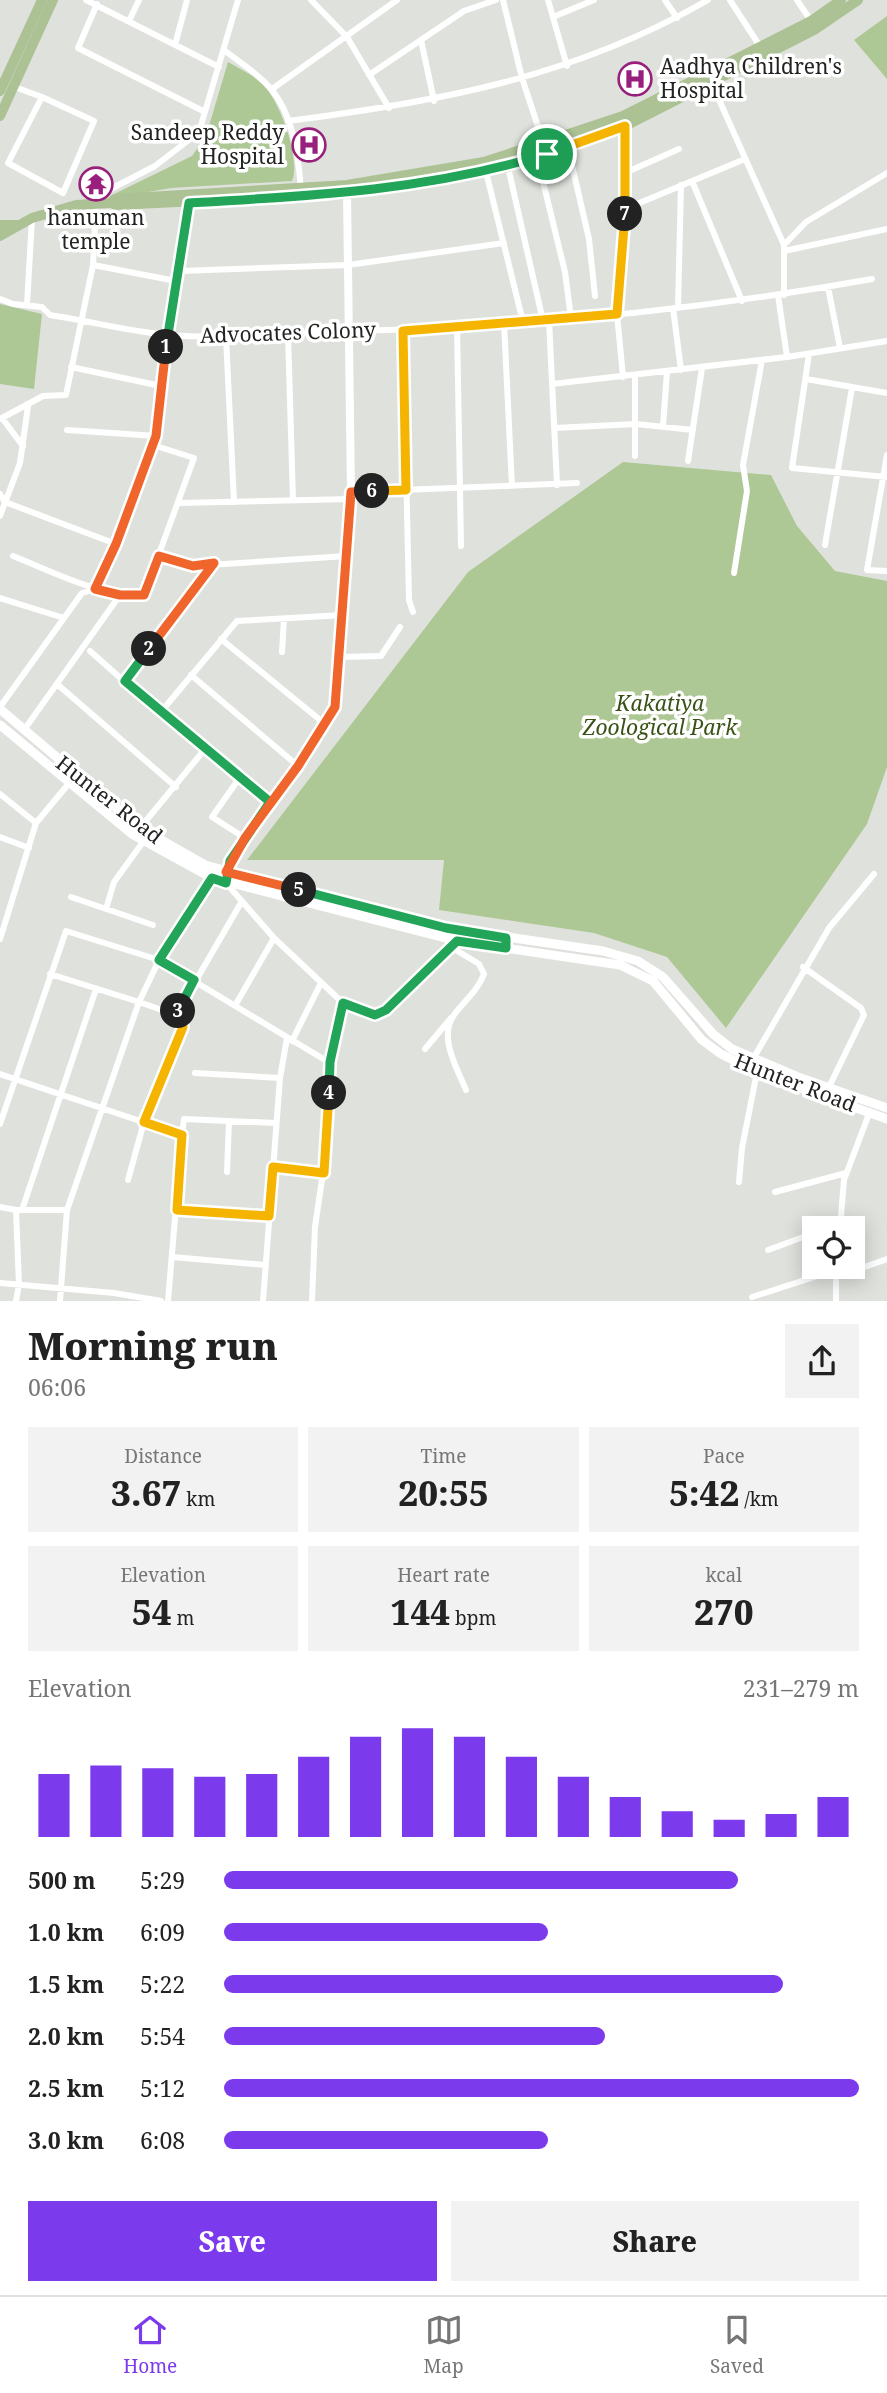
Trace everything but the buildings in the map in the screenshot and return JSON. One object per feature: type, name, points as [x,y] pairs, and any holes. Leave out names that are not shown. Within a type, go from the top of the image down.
[{"type":"main road","points":[[0,116],[4,85],[42,0]]},
{"type":"main road","points":[[4,85],[53,0]]},
{"type":"main road","points":[[110,203],[115,199],[360,183],[568,148],[625,126],[712,84],[841,0]]},
{"type":"main road","points":[[0,236],[32,218],[76,205],[110,203],[117,206],[347,194],[508,167],[833,19],[858,0]]},
{"type":"main road","points":[[0,225],[19,225]]},
{"type":"main road","name":"Hunter Road","points":[[0,708],[68,776],[143,842],[212,878],[454,944],[506,948],[620,965],[643,974],[661,988],[712,1048],[757,1072],[872,1107],[887,1108]]},
{"type":"main road","name":"Hunter Road","points":[[0,725],[140,828],[176,850],[226,872],[446,928],[603,951],[638,961],[663,977],[713,1034],[753,1059],[829,1087],[872,1107],[887,1119]]},
{"type":"main road","points":[[506,938],[506,948]]},
{"type":"street","points":[[86,0],[219,67]]},
{"type":"street","points":[[129,21],[139,0]]},
{"type":"street","points":[[175,45],[187,0]]},
{"type":"street","points":[[23,446],[1,419],[43,396],[66,395],[84,320],[93,265],[96,204],[107,191],[155,166],[191,141],[199,132],[237,0]]},
{"type":"street","points":[[311,0],[347,37],[389,108]]},
{"type":"street","points":[[272,89],[397,0]]},
{"type":"street","points":[[369,75],[464,11],[496,0]]},
{"type":"street","points":[[503,0],[543,152],[571,318]]},
{"type":"street","points":[[548,0],[567,66]]},
{"type":"street","points":[[553,17],[594,0]]},
{"type":"street","points":[[665,0],[677,18]]},
{"type":"street","points":[[288,121],[433,101],[567,66],[677,18],[708,0]]},
{"type":"street","points":[[730,0],[764,51]]},
{"type":"street","points":[[797,0],[811,21]]},
{"type":"street","points":[[97,4],[78,48],[205,112]]},
{"type":"street","points":[[421,40],[433,101]]},
{"type":"street","points":[[224,50],[272,89],[288,121],[298,153],[301,188]]},
{"type":"street","points":[[712,84],[784,248],[781,295],[787,357]]},
{"type":"street","points":[[4,85],[42,97],[94,121],[63,193],[8,163],[42,97]]},
{"type":"street","points":[[623,377],[617,314],[627,172],[625,126]]},
{"type":"street","points":[[568,148],[589,239],[595,296]]},
{"type":"street","points":[[627,172],[678,149]]},
{"type":"street","points":[[625,209],[745,159]]},
{"type":"street","points":[[508,167],[546,320],[557,485]]},
{"type":"street","points":[[486,172],[523,322]]},
{"type":"street","points":[[784,248],[806,222],[887,173]]},
{"type":"street","points":[[692,181],[742,301]]},
{"type":"street","points":[[681,185],[676,308],[681,370]]},
{"type":"street","points":[[347,194],[351,496],[335,707],[298,766],[245,838],[226,872],[226,883],[274,937],[343,1003],[375,1015],[386,1010],[454,944],[479,964],[484,974],[477,991],[425,1049]]},
{"type":"street","points":[[0,708],[82,593],[95,589],[116,544],[156,436],[167,335],[180,271],[189,203]]},
{"type":"street","points":[[27,305],[32,218]]},
{"type":"street","points":[[784,248],[887,229]]},
{"type":"street","points":[[180,271],[348,265],[504,243]]},
{"type":"street","points":[[93,265],[176,281]]},
{"type":"street","name":"Advocates Colony","points":[[0,299],[42,307],[50,315],[167,335],[226,337],[403,331],[617,314],[742,301],[872,279]]},
{"type":"street","points":[[828,287],[840,348]]},
{"type":"street","points":[[505,323],[512,486]]},
{"type":"street","points":[[457,326],[461,546]]},
{"type":"street","points":[[403,331],[409,600],[414,612]]},
{"type":"street","points":[[288,334],[293,500]]},
{"type":"street","points":[[226,337],[233,502]]},
{"type":"street","points":[[552,384],[702,368],[887,341]]},
{"type":"street","points":[[809,354],[792,468],[885,477]]},
{"type":"street","points":[[734,573],[747,491],[743,465],[762,360]]},
{"type":"street","points":[[71,367],[160,386]]},
{"type":"street","points":[[688,461],[702,368]]},
{"type":"street","points":[[663,426],[667,372]]},
{"type":"street","points":[[635,375],[635,456]]},
{"type":"street","points":[[806,379],[887,393]]},
{"type":"street","points":[[825,545],[852,388]]},
{"type":"street","points":[[0,516],[23,446],[28,406]]},
{"type":"street","points":[[554,428],[636,424],[693,430]]},
{"type":"street","points":[[67,430],[156,436]]},
{"type":"street","points":[[13,556],[95,589],[120,595],[144,595],[194,458],[153,445]]},
{"type":"street","points":[[887,455],[867,570],[887,571]]},
{"type":"street","points":[[178,503],[293,500],[406,490],[577,483]]},
{"type":"street","points":[[0,494],[5,502],[116,544]]},
{"type":"street","points":[[159,556],[193,566],[347,556]]},
{"type":"street","points":[[125,681],[214,563]]},
{"type":"street","points":[[24,730],[120,595]]},
{"type":"street","points":[[0,598],[64,618]]},
{"type":"street","points":[[160,712],[237,621],[344,615]]},
{"type":"street","points":[[282,652],[284,619]]},
{"type":"street","points":[[340,657],[381,656],[400,627]]},
{"type":"street","points":[[221,639],[325,724]]},
{"type":"street","points":[[90,651],[270,802]]},
{"type":"street","points":[[191,675],[298,766]]},
{"type":"street","points":[[57,684],[176,787]]},
{"type":"street","points":[[140,828],[205,749]]},
{"type":"street","points":[[0,939],[36,823],[68,776]]},
{"type":"street","points":[[240,777],[212,817],[245,838]]},
{"type":"street","points":[[0,794],[36,823]]},
{"type":"street","points":[[0,837],[29,848]]},
{"type":"street","points":[[106,909],[114,882],[143,842]]},
{"type":"street","points":[[753,1059],[803,967],[829,928],[874,874]]},
{"type":"street","points":[[60,1301],[67,1210],[139,1002],[159,960],[212,878]]},
{"type":"street","points":[[71,897],[153,925]]},
{"type":"street","points":[[176,1015],[242,901]]},
{"type":"street","points":[[0,1124],[66,930],[159,960],[330,1062]]},
{"type":"street","points":[[236,1004],[274,937]]},
{"type":"street","points":[[803,967],[861,1008],[864,1015],[829,1087]]},
{"type":"street","points":[[50,974],[176,1015],[183,1027],[144,1122],[128,1180]]},
{"type":"street","points":[[263,1301],[280,1078],[290,1039],[321,983]]},
{"type":"street","points":[[16,1301],[19,1285],[19,1210],[96,989]]},
{"type":"street","points":[[312,1301],[316,1227],[324,1173],[330,1062],[343,1003]]},
{"type":"street","points":[[453,1017],[448,1035],[452,1058],[466,1090]]},
{"type":"street","points":[[739,1182],[741,1148],[757,1072]]},
{"type":"street","points":[[195,1073],[280,1078]]},
{"type":"street","points":[[0,1074],[182,1135]]},
{"type":"street","points":[[841,1216],[846,1173],[872,1107]]},
{"type":"street","points":[[167,1301],[184,1119],[276,1123]]},
{"type":"street","points":[[228,1172],[229,1121]]},
{"type":"street","points":[[273,1167],[324,1173]]},
{"type":"street","points":[[775,1192],[846,1173]]},
{"type":"street","points":[[0,1207],[19,1210],[67,1210]]},
{"type":"street","points":[[177,1210],[269,1216]]},
{"type":"street","points":[[768,1250],[802,1237]]},
{"type":"street","points":[[172,1257],[266,1265]]},
{"type":"street","points":[[865,1264],[887,1259]]},
{"type":"street","points":[[752,1297],[810,1279]]},
{"type":"street","points":[[836,1279],[836,1301]]},
{"type":"street","points":[[0,1283],[161,1301]]},
{"type":"street","points":[[769,1292],[772,1301]]},
{"type":"green space","points":[[887,16],[887,79],[854,40]]},
{"type":"green space","points":[[228,62],[261,83],[277,106],[292,147],[292,181],[171,188],[114,198],[114,194],[192,156],[206,136]]},
{"type":"green space","points":[[0,304],[42,314],[34,389],[0,384]]},
{"type":"green space","name":"Kakatiya Zoological Park","points":[[623,462],[771,475],[797,526],[835,571],[887,581],[887,767],[867,824],[726,1028],[667,957],[594,933],[439,910],[444,860],[247,860],[468,572]]},
{"type":"place","name":"Aadhya Children's Hospital","points":[[635,79]]},
{"type":"place","name":"Sandeep Reddy Hospital","points":[[309,145]]},
{"type":"place","name":"hanuman temple","points":[[96,184]]},
{"type":"route","points":[[547,154],[486,172],[347,194],[189,203],[180,271],[167,335],[156,436],[116,544],[95,589],[120,595],[144,595],[159,556],[193,566],[214,563],[125,681],[270,802],[230,861],[226,872],[226,883],[212,878],[159,960],[194,980],[176,1015],[183,1027],[144,1122],[182,1135],[177,1210],[269,1216],[273,1167],[324,1173],[330,1062],[343,1003],[375,1015],[386,1010],[457,941],[506,948],[506,938],[446,928],[226,872],[230,861],[245,838],[270,802],[298,766],[335,707],[344,615],[351,492],[406,490],[403,331],[617,314],[627,172],[625,126],[547,154]]}]
